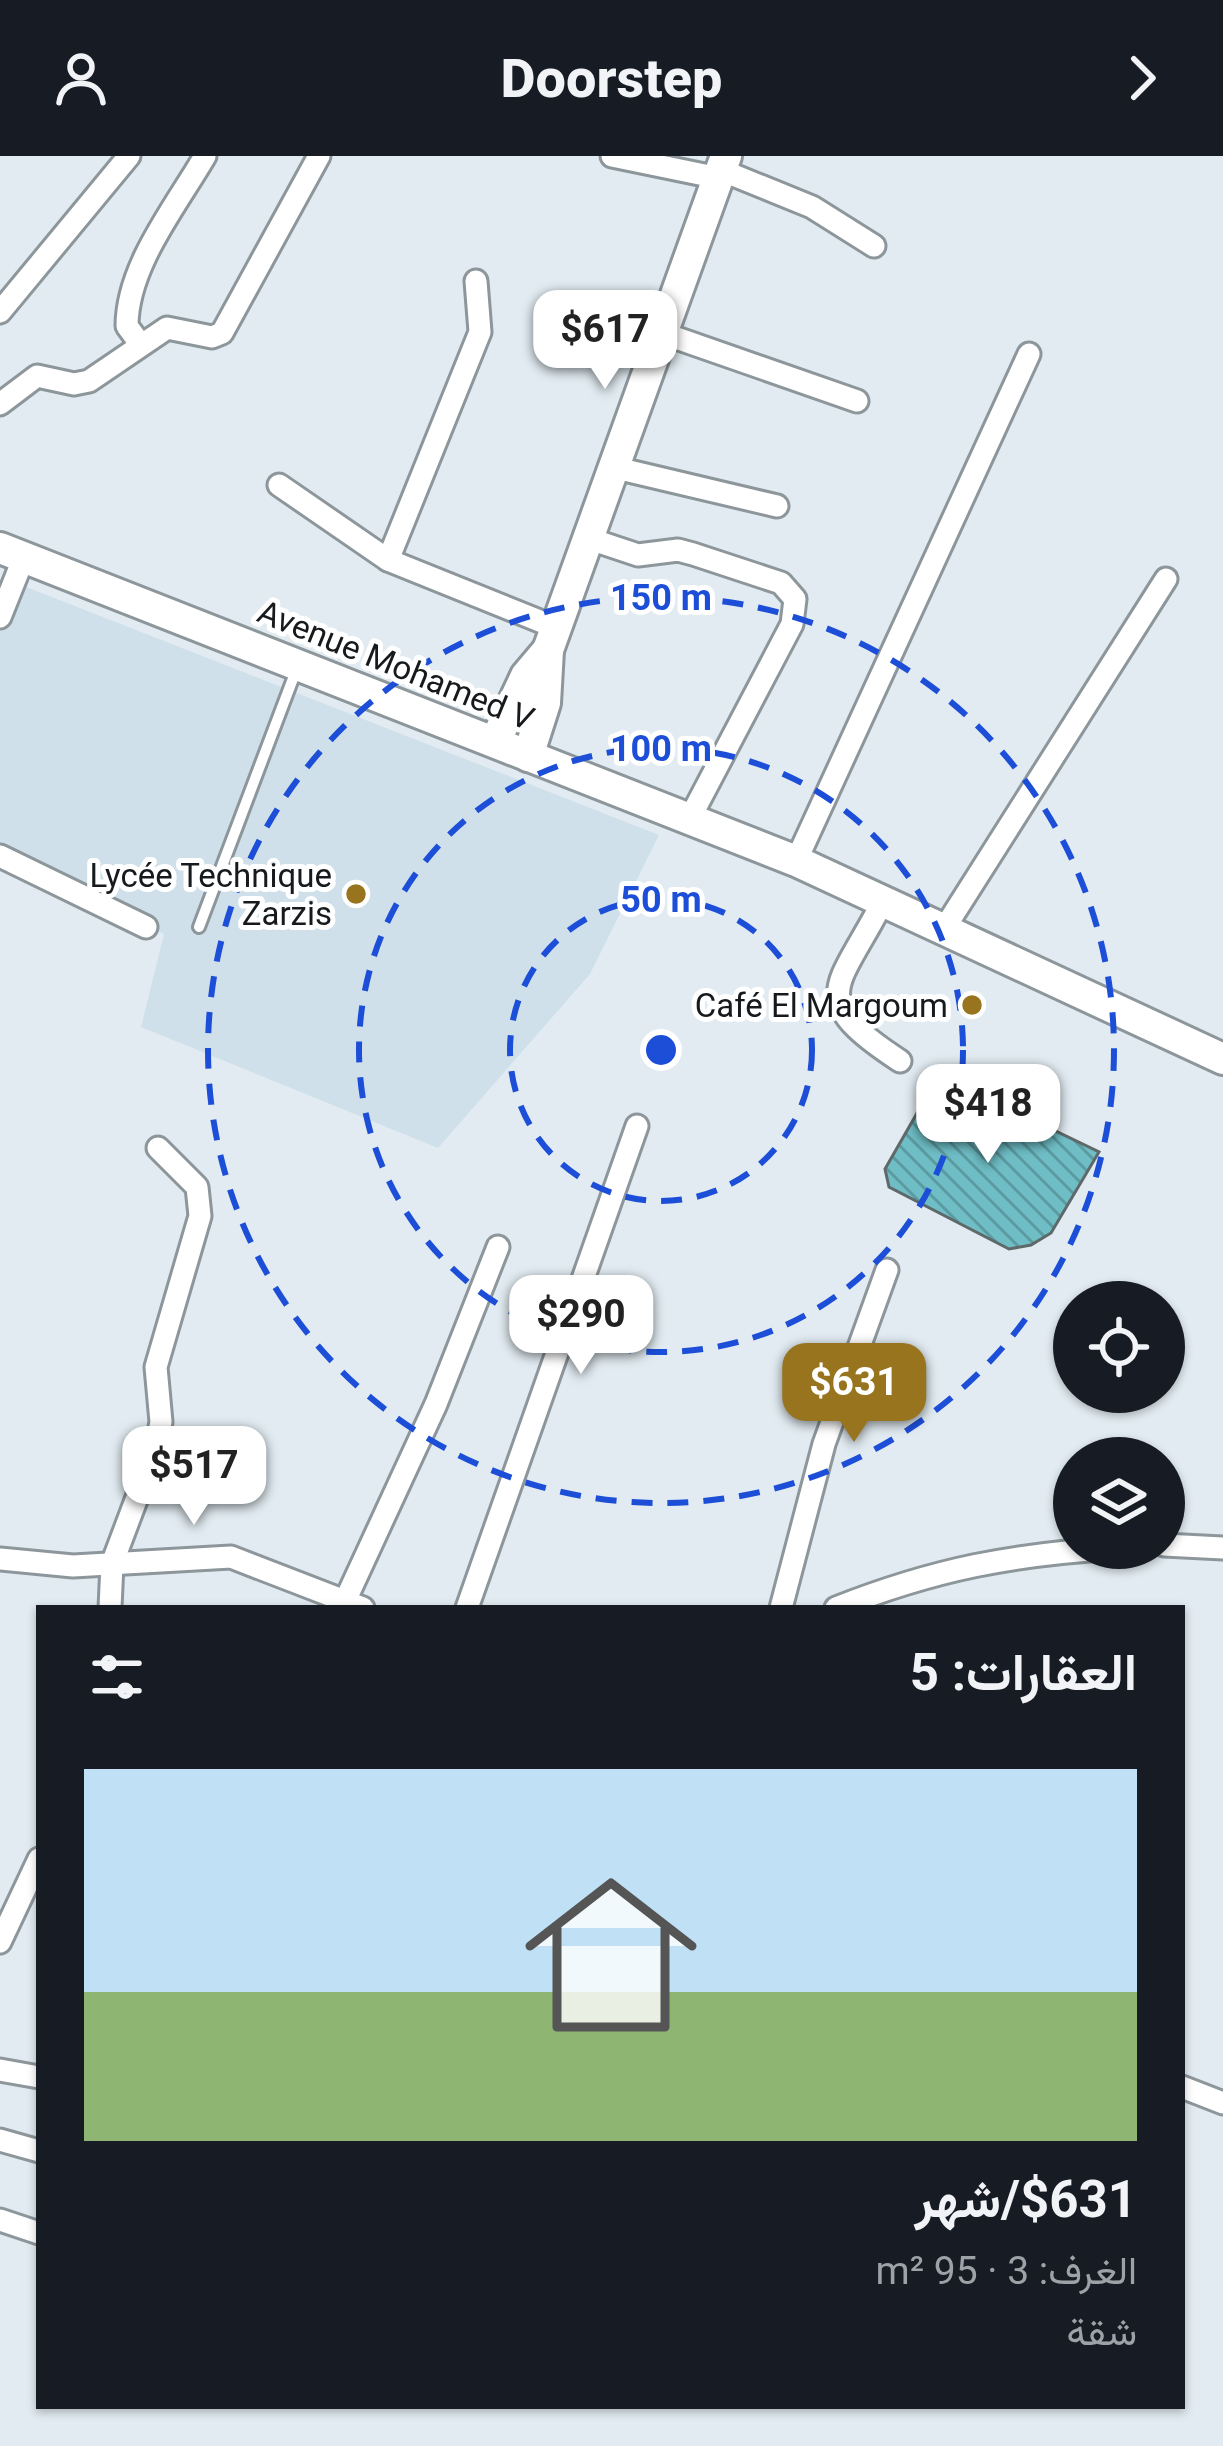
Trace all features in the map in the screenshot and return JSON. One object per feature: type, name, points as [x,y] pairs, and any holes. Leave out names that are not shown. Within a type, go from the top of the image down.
[{"type":"main road","points":[[528,756],[544,703],[553,639],[722,168]]},
{"type":"main road","name":"Avenue Mohamed V","points":[[12,553],[796,861],[1223,1059]]},
{"type":"main road","points":[[495,742],[526,676],[553,639]]},
{"type":"street","points":[[0,312],[129,156]]},
{"type":"street","points":[[141,345],[127,326],[130,298],[150,250],[205,156]]},
{"type":"street","points":[[0,404],[37,376],[74,384],[89,381],[167,328],[212,337],[222,333],[319,156]]},
{"type":"street","points":[[612,156],[722,168],[812,207],[874,246]]},
{"type":"street","points":[[388,560],[480,332],[476,281]]},
{"type":"street","points":[[662,333],[857,401]]},
{"type":"street","points":[[796,861],[1029,354]]},
{"type":"street","points":[[612,467],[778,506]]},
{"type":"street","points":[[279,485],[388,560],[553,639]]},
{"type":"street","points":[[587,538],[643,556],[678,550],[693,554],[781,583],[795,599],[792,624],[690,818]]},
{"type":"street","points":[[0,617],[12,553]]},
{"type":"street","points":[[944,929],[1166,579]]},
{"type":"street","points":[[0,856],[146,927]]},
{"type":"street","points":[[883,901],[836,994],[839,1012],[860,1034],[900,1061]]},
{"type":"street","points":[[468,1605],[638,1126]]},
{"type":"street","points":[[110,1605],[112,1564],[157,1447],[161,1422],[156,1366],[200,1216],[197,1187],[158,1148]]},
{"type":"street","points":[[0,1559],[112,1564],[231,1557],[354,1604],[498,1247]]},
{"type":"street","points":[[783,1605],[824,1444],[887,1270]]},
{"type":"street","points":[[1185,1546],[1223,1548]]},
{"type":"street","points":[[844,1605],[950,1567],[1053,1552]]},
{"type":"street","points":[[0,1942],[36,1865]]},
{"type":"street","points":[[0,2070],[36,2076]]},
{"type":"street","points":[[1185,2088],[1223,2103]]},
{"type":"street","points":[[0,2140],[36,2150]]},
{"type":"street","points":[[0,2220],[36,2232]]},
{"type":"lane","points":[[199,927],[298,665]]},
{"type":"shaded area","name":"Lycée Technique Zarzis","points":[[16,583],[659,835],[590,974],[438,1148],[141,1027],[164,934],[0,853],[0,625]]},
{"type":"building","points":[[950,1080],[1099,1152],[1051,1233],[1031,1245],[1009,1249],[889,1187],[885,1169],[932,1087]]},
{"type":"place","name":"Lycée Technique Zarzis","points":[[356,894]]},
{"type":"place","name":"Café El Margoum","points":[[972,1005]]}]
